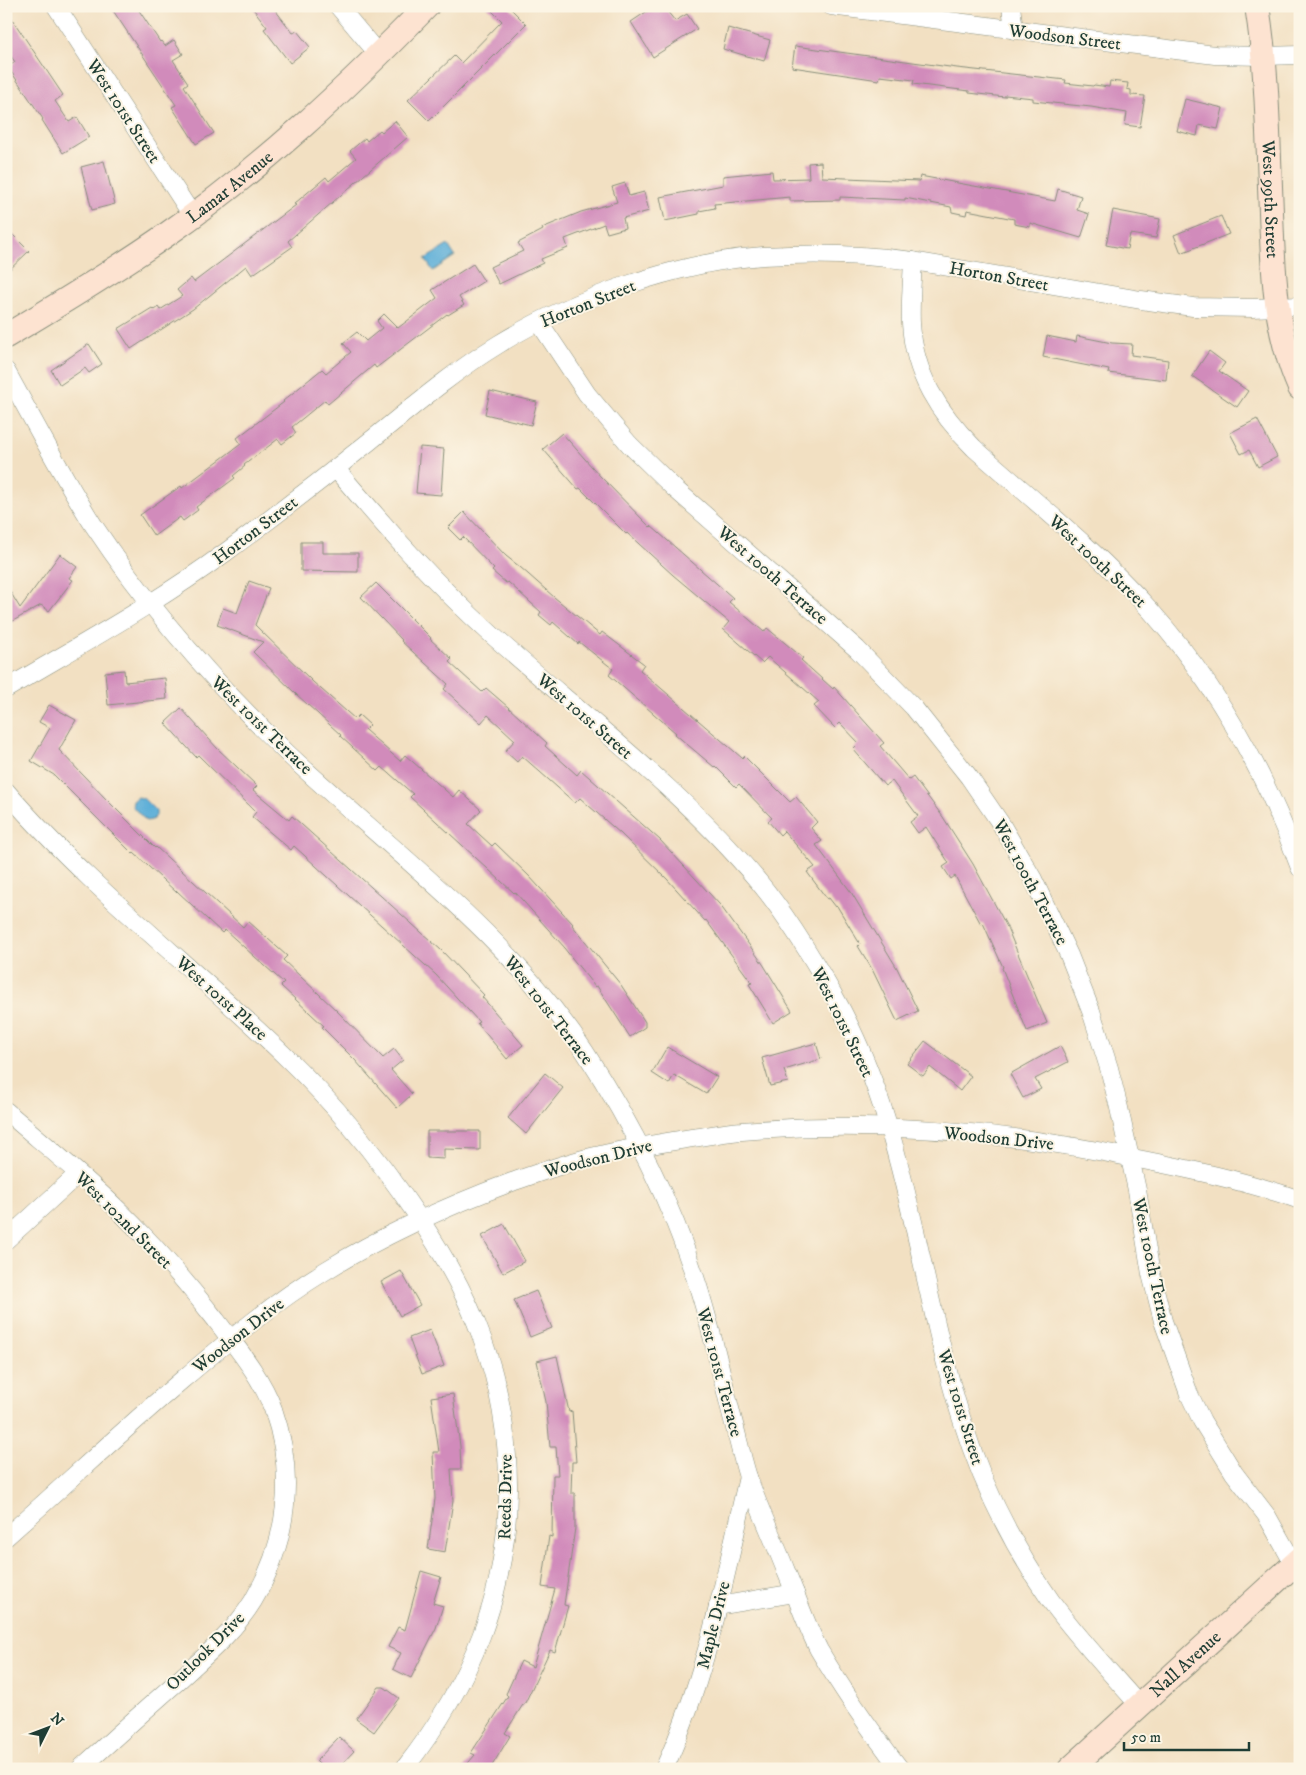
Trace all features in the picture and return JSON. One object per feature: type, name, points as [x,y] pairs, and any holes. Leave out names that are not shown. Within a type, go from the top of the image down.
[{"type":"street","name":"West 101st Street","points":[[56,6],[192,215]]},
{"type":"street","points":[[338,6],[379,55]]},
{"type":"street","name":"Lamar Avenue","points":[[6,336],[83,290],[167,234],[246,174],[303,127],[379,55],[427,6]]},
{"type":"street","name":"Woodson Street","points":[[831,6],[1215,55],[1300,56]]},
{"type":"street","points":[[1011,6],[1014,30]]},
{"type":"street","name":"West 99th Street","points":[[1256,6],[1263,56],[1273,274],[1289,306],[1283,337],[1300,388]]},
{"type":"street","name":"Horton Street","points":[[6,689],[150,603],[225,553],[336,469],[453,375],[500,343],[571,307],[628,284],[701,265],[760,256],[823,254],[877,256],[913,261],[1141,300],[1193,306],[1289,306]]},
{"type":"street","name":"West 100th Street","points":[[913,261],[911,323],[913,340],[920,369],[935,402],[954,428],[974,448],[1112,571],[1151,611],[1194,665],[1227,714],[1255,763],[1285,827],[1300,868]]},
{"type":"street","name":"West 100th Terrace","points":[[539,322],[587,394],[629,444],[674,488],[857,649],[914,708],[969,778],[1001,824],[1033,879],[1069,955],[1091,1011],[1109,1068],[1130,1157],[1151,1274],[1163,1321],[1189,1394],[1202,1421],[1234,1473],[1267,1516],[1298,1566]]},
{"type":"street","name":"West 101st Terrace","points":[[6,371],[63,474],[95,526],[174,634],[219,684],[287,753],[463,910],[498,944],[541,994],[583,1049],[618,1105],[657,1178],[697,1281],[748,1477],[816,1645],[849,1699],[900,1769]]},
{"type":"street","name":"West 101st Street","points":[[336,469],[430,576],[489,632],[685,804],[729,848],[762,885],[795,930],[836,999],[861,1050],[878,1092],[900,1164],[950,1379],[962,1421],[982,1477],[1006,1526],[1051,1600],[1086,1645],[1139,1705]]},
{"type":"street","name":"West 101st Place","points":[[6,791],[76,866],[290,1060],[374,1154],[420,1220]]},
{"type":"street","name":"West 102nd Street","points":[[6,1111],[78,1174],[143,1235],[185,1282],[230,1339]]},
{"type":"street","name":"Woodson Drive","points":[[6,1537],[230,1339],[276,1303],[326,1270],[388,1235],[469,1198],[536,1173],[598,1155],[739,1131],[824,1126],[889,1128],[975,1134],[1079,1147],[1180,1167],[1275,1191],[1300,1200]]},
{"type":"street","points":[[6,1240],[78,1174]]},
{"type":"street","name":"Reeds Drive","points":[[404,1769],[426,1741],[452,1700],[474,1655],[492,1609],[503,1553],[508,1509],[508,1460],[504,1423],[492,1368],[481,1330],[443,1253],[420,1220]]},
{"type":"street","name":"Outlook Drive","points":[[80,1769],[236,1626],[253,1601],[277,1548],[284,1517],[286,1486],[283,1447],[266,1392],[258,1377],[230,1339]]},
{"type":"street","name":"Maple Drive","points":[[664,1769],[694,1695],[707,1653],[748,1477]]},
{"type":"street","name":"Nall Avenue","points":[[1070,1769],[1139,1705],[1298,1566]]},
{"type":"street","points":[[718,1606],[795,1593]]},
{"type":"water","points":[[448,245],[455,256],[433,271],[425,259]]},
{"type":"water","points":[[138,797],[143,798],[156,811],[156,816],[152,820],[146,821],[132,806],[133,801]]},
{"type":"building","points":[[110,6],[136,6],[160,42],[165,46],[174,40],[183,54],[173,60],[188,83],[184,86],[214,133],[196,144],[172,107],[176,105]]},
{"type":"building","points":[[251,6],[272,6],[293,33],[297,31],[310,47],[290,63],[264,29],[267,27]]},
{"type":"building","points":[[487,6],[508,6],[526,24],[429,121],[408,100],[454,56],[461,63],[502,21]]},
{"type":"building","points":[[655,6],[663,6],[675,21],[687,14],[697,29],[653,57],[631,22]]},
{"type":"building","points":[[6,10],[63,95],[55,101],[69,122],[77,117],[89,137],[63,153],[8,67],[15,62],[6,49]]},
{"type":"building","points":[[728,28],[770,40],[764,61],[723,49]]},
{"type":"building","points":[[795,46],[957,68],[1066,80],[1065,83],[1109,87],[1110,81],[1128,83],[1127,89],[1131,90],[1131,95],[1145,96],[1140,127],[1125,125],[1127,113],[1033,101],[1033,98],[969,93],[969,91],[913,84],[914,80],[880,76],[879,80],[792,67]]},
{"type":"building","points":[[1185,99],[1223,108],[1218,129],[1199,125],[1197,136],[1177,131]]},
{"type":"building","points":[[395,121],[408,137],[288,241],[292,247],[252,275],[246,266],[193,309],[131,349],[118,329],[152,308],[154,310],[158,307],[160,310],[182,296],[177,290],[191,278],[194,282],[296,205],[294,204],[326,177],[329,181],[356,158],[350,151],[365,138],[367,141]]},
{"type":"building","points":[[104,161],[115,204],[92,210],[81,167]]},
{"type":"building","points":[[821,162],[822,177],[919,181],[920,176],[1055,201],[1058,189],[1081,196],[1077,210],[1089,214],[1081,238],[1030,223],[1030,227],[1014,224],[1014,219],[967,210],[966,215],[952,212],[951,207],[905,198],[905,200],[840,197],[840,200],[790,201],[790,197],[714,204],[715,208],[699,211],[699,214],[665,221],[660,197],[723,185],[723,176],[772,171],[773,179],[809,178],[808,163]]},
{"type":"building","points":[[625,183],[629,196],[644,192],[649,211],[623,218],[625,228],[607,233],[604,224],[565,239],[568,248],[541,259],[543,263],[499,284],[490,267],[523,251],[518,243],[543,230],[542,228],[581,212],[617,202],[612,187]]},
{"type":"building","points":[[1113,210],[1160,219],[1156,238],[1130,234],[1127,249],[1106,245]]},
{"type":"building","points":[[1221,216],[1229,234],[1181,253],[1174,235]]},
{"type":"building","points":[[6,228],[29,251],[6,273]]},
{"type":"building","points":[[473,264],[484,281],[459,297],[464,305],[447,314],[376,368],[374,365],[328,404],[325,400],[292,427],[296,433],[282,444],[278,439],[244,465],[233,476],[235,478],[196,507],[198,510],[183,521],[180,517],[154,536],[140,515],[181,486],[182,488],[241,444],[237,438],[284,402],[322,369],[326,373],[351,352],[343,343],[357,332],[366,341],[382,328],[377,321],[384,314],[398,328],[437,298],[432,290]]},
{"type":"building","points":[[1047,336],[1076,342],[1077,336],[1112,343],[1132,344],[1131,355],[1168,360],[1166,380],[1108,373],[1109,370],[1043,357]]},
{"type":"building","points":[[89,344],[102,364],[89,373],[85,368],[60,385],[51,370]]},
{"type":"building","points":[[1209,351],[1225,363],[1219,371],[1248,391],[1237,407],[1192,376]]},
{"type":"building","points":[[490,391],[537,402],[531,425],[485,414]]},
{"type":"building","points":[[1257,419],[1277,457],[1258,467],[1249,450],[1241,454],[1230,433]]},
{"type":"building","points":[[562,433],[600,476],[650,527],[733,598],[729,602],[764,632],[767,628],[803,658],[801,660],[833,689],[834,687],[884,743],[880,746],[909,780],[913,777],[943,817],[973,864],[1006,925],[1047,1023],[1027,1031],[1003,967],[983,923],[981,924],[955,876],[951,879],[943,867],[949,863],[926,827],[918,833],[910,822],[918,816],[892,781],[885,786],[853,749],[859,743],[840,723],[835,728],[814,706],[819,702],[768,657],[762,663],[723,629],[729,622],[626,534],[580,488],[578,489],[543,449]]},
{"type":"building","points":[[420,447],[444,449],[441,495],[416,493]]},
{"type":"building","points":[[464,512],[506,556],[554,597],[600,635],[602,632],[644,664],[640,670],[742,758],[744,756],[790,802],[796,797],[817,822],[811,828],[822,841],[816,845],[851,892],[897,968],[918,1011],[897,1021],[872,969],[858,946],[860,944],[837,906],[829,898],[827,899],[807,872],[815,867],[784,831],[780,835],[768,821],[772,818],[739,784],[736,787],[715,766],[675,734],[609,675],[613,669],[579,642],[578,644],[553,622],[551,625],[539,615],[541,612],[508,582],[506,583],[492,571],[494,569],[463,537],[460,540],[448,528]]},
{"type":"building","points":[[301,542],[323,542],[323,553],[358,553],[358,572],[301,571]]},
{"type":"building","points":[[60,554],[77,567],[69,578],[73,580],[49,611],[41,605],[6,625],[6,585],[20,608]]},
{"type":"building","points":[[249,581],[269,588],[255,625],[313,682],[355,719],[359,715],[370,725],[365,730],[400,761],[405,755],[453,797],[459,790],[481,810],[468,824],[492,846],[495,843],[529,876],[573,924],[621,985],[645,1022],[645,1027],[630,1037],[597,986],[595,987],[565,948],[515,892],[410,797],[413,794],[382,767],[378,771],[253,652],[263,642],[217,625],[223,608],[237,613]]},
{"type":"building","points":[[376,583],[452,659],[449,662],[482,692],[486,688],[547,743],[545,746],[577,775],[581,770],[660,840],[720,905],[763,964],[792,1011],[773,1023],[749,984],[752,983],[706,920],[667,879],[621,834],[580,798],[575,803],[522,756],[517,762],[505,751],[515,740],[488,715],[481,723],[444,689],[448,684],[401,641],[361,597]]},
{"type":"building","points":[[124,670],[125,682],[165,678],[167,699],[108,705],[105,672]]},
{"type":"building","points":[[49,705],[76,720],[59,750],[155,848],[243,927],[248,921],[287,956],[283,960],[383,1058],[394,1049],[403,1060],[391,1070],[412,1094],[397,1108],[355,1060],[322,1027],[324,1026],[281,986],[284,983],[225,930],[222,933],[177,891],[133,854],[54,775],[31,761],[50,728],[39,722]]},
{"type":"building","points":[[181,708],[217,748],[257,786],[253,790],[289,820],[292,816],[441,950],[484,995],[482,997],[523,1045],[507,1059],[477,1023],[479,1022],[436,975],[294,846],[291,850],[252,817],[256,812],[198,755],[196,757],[165,723]]},
{"type":"building","points":[[925,1041],[971,1076],[960,1091],[930,1067],[923,1076],[907,1064]]},
{"type":"building","points":[[816,1043],[821,1059],[784,1070],[788,1082],[770,1086],[762,1058]]},
{"type":"building","points":[[1060,1046],[1068,1062],[1035,1079],[1041,1089],[1023,1098],[1010,1074]]},
{"type":"building","points":[[667,1047],[717,1077],[706,1094],[674,1075],[669,1084],[652,1073]]},
{"type":"building","points":[[545,1073],[563,1088],[526,1134],[508,1118]]},
{"type":"building","points":[[427,1131],[480,1131],[480,1150],[444,1149],[444,1159],[427,1158]]},
{"type":"building","points":[[504,1224],[525,1261],[503,1273],[482,1236]]},
{"type":"building","points":[[401,1271],[420,1305],[400,1316],[381,1282]]},
{"type":"building","points":[[536,1291],[552,1328],[530,1337],[514,1300]]},
{"type":"building","points":[[430,1330],[444,1366],[422,1374],[409,1338]]},
{"type":"building","points":[[557,1356],[569,1412],[572,1411],[576,1462],[572,1462],[571,1493],[575,1493],[575,1528],[564,1605],[568,1606],[555,1652],[550,1650],[525,1703],[505,1733],[510,1736],[490,1769],[463,1769],[475,1755],[471,1753],[508,1696],[506,1694],[521,1661],[533,1667],[555,1589],[542,1587],[549,1536],[552,1537],[553,1475],[558,1475],[556,1447],[550,1447],[546,1402],[537,1361]]},
{"type":"building","points":[[453,1394],[461,1469],[451,1469],[453,1501],[445,1552],[428,1549],[435,1499],[433,1452],[439,1452],[431,1397]]},
{"type":"building","points":[[421,1571],[441,1577],[433,1603],[443,1606],[436,1628],[411,1678],[393,1669],[401,1653],[388,1647],[398,1627],[405,1630]]},
{"type":"building","points":[[379,1687],[384,1687],[399,1698],[374,1732],[356,1719]]},
{"type":"building","points":[[339,1737],[354,1751],[337,1769],[324,1769],[316,1761]]}]
